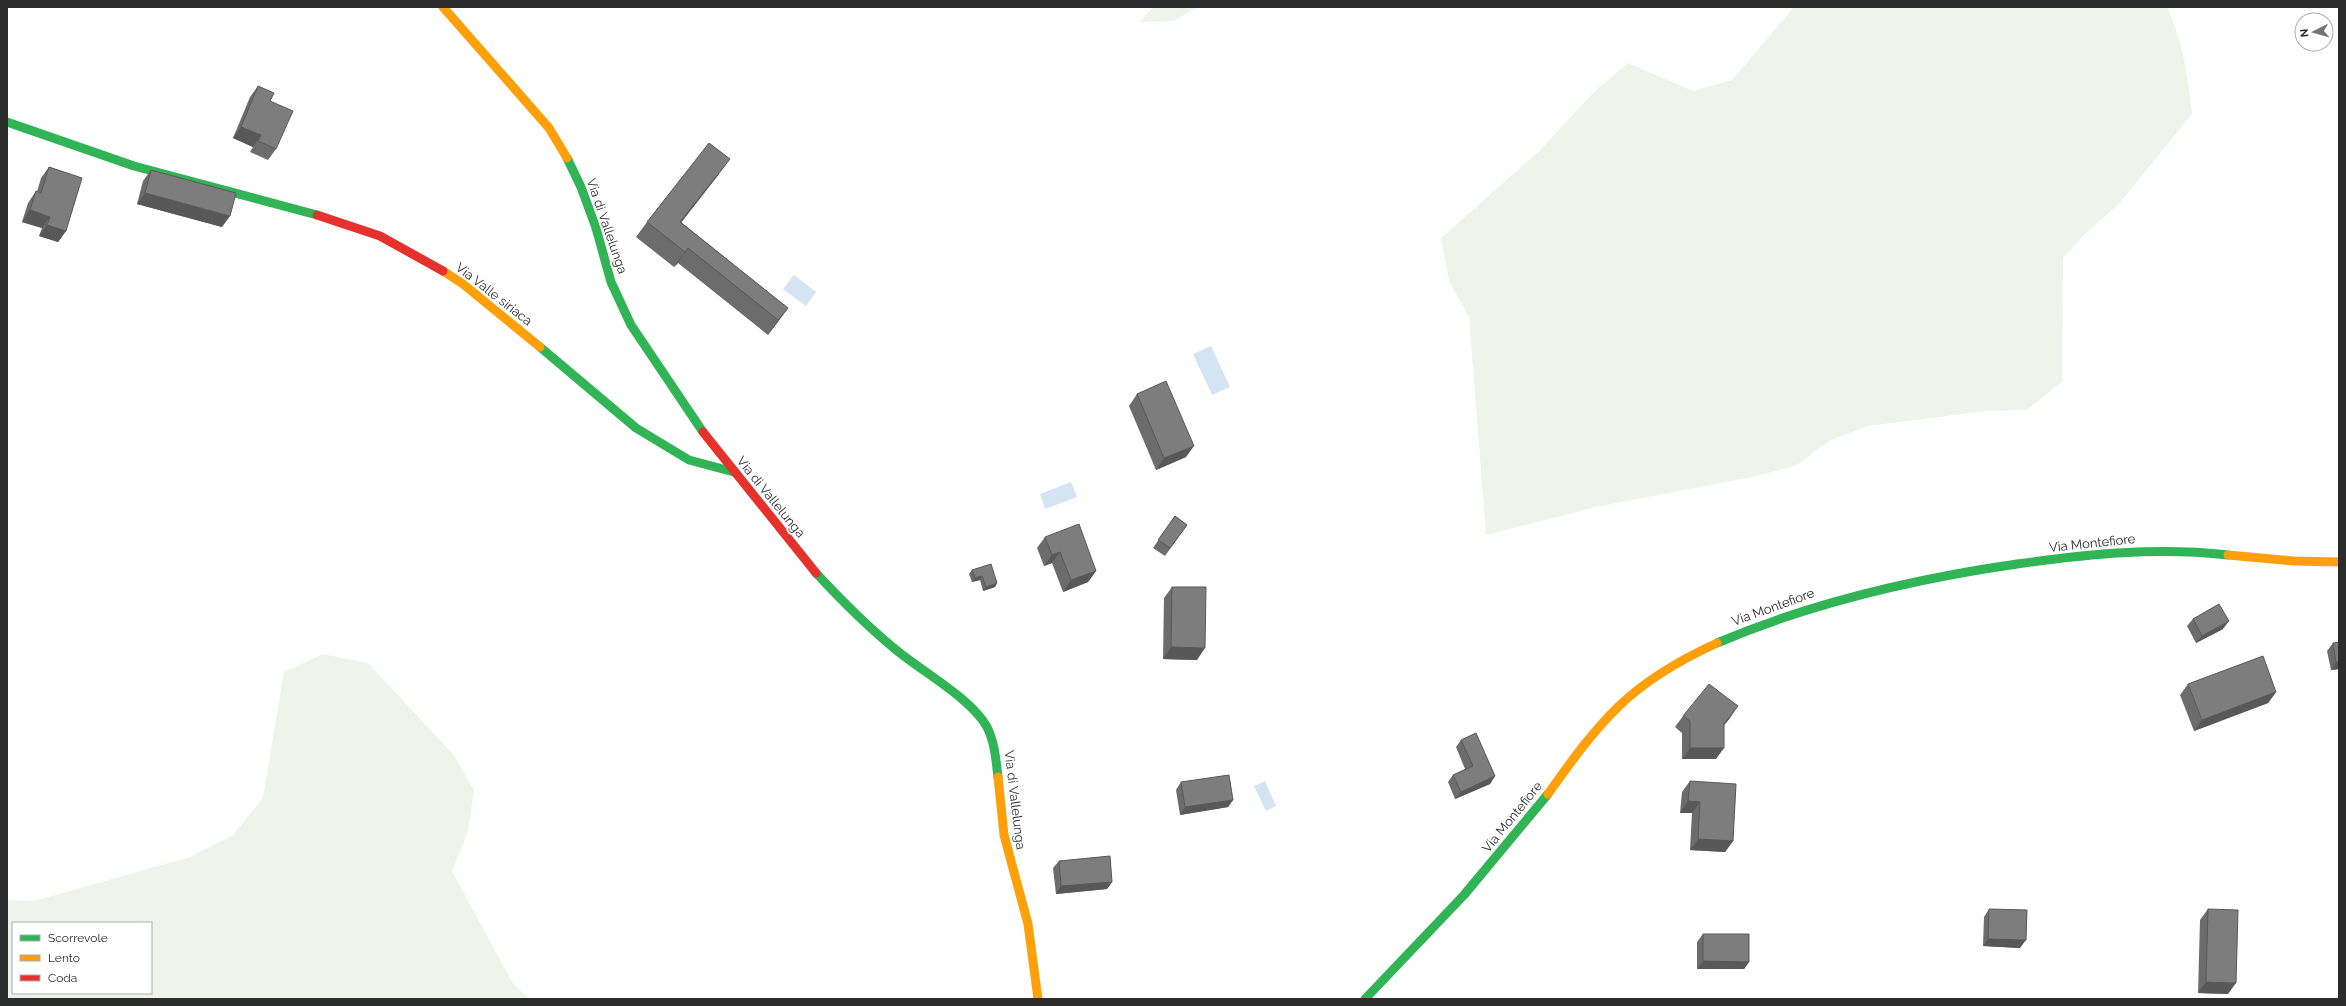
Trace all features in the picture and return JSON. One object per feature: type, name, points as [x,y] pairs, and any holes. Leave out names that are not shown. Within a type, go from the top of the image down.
[{"type":"street","name":"Via di Vallelunga","points":[[443,7],[548,128],[559,143],[586,198],[612,282],[631,325],[672,389],[734,472],[820,578],[848,607],[896,649],[955,694],[979,716],[987,727],[996,749],[1005,841],[1028,924],[1038,999]]},
{"type":"street","name":"Via Valle siriaca","points":[[7,122],[134,166],[347,223],[380,236],[424,259],[463,284],[506,318],[636,428],[689,460],[734,472]]},
{"type":"street","name":"Via Montefiore","points":[[1365,999],[1428,936],[1453,908],[1521,829],[1598,728],[1621,704],[1664,671],[1730,637],[1794,611],[1878,588],[2004,566],[2083,556],[2175,550],[2272,561],[2339,562]]},
{"type":"shaded area","points":[[1153,7],[1197,7],[1174,21],[1140,22]]},
{"type":"shaded area","points":[[1794,7],[2167,7],[2173,20],[2181,46],[2189,86],[2192,114],[2119,204],[2088,231],[2063,258],[2062,382],[2027,410],[1986,411],[1868,426],[1829,441],[1797,465],[1757,476],[1596,507],[1486,535],[1469,317],[1449,281],[1441,238],[1538,152],[1596,90],[1628,63],[1693,91],[1732,80]]},
{"type":"shaded area","points":[[323,654],[368,663],[453,754],[474,790],[468,832],[452,871],[512,982],[529,999],[7,999],[7,900],[34,901],[190,857],[232,836],[263,798],[284,672]]},
{"type":"water","points":[[794,275],[816,292],[806,306],[783,289]]},
{"type":"water","points":[[1211,346],[1230,387],[1212,395],[1193,354]]},
{"type":"water","points":[[1071,482],[1077,497],[1045,509],[1040,494]]},
{"type":"water","points":[[1265,781],[1276,806],[1266,811],[1254,786]]},
{"type":"building","points":[[258,86],[274,93],[270,101],[293,111],[276,149],[258,141],[261,135],[241,127]]},
{"type":"building","points":[[709,143],[730,159],[680,222],[788,308],[778,320],[688,248],[685,252],[647,222]]},
{"type":"building","points":[[49,167],[82,178],[66,231],[47,225],[50,217],[30,210],[36,191],[41,193]]},
{"type":"building","points":[[151,170],[236,193],[230,216],[145,193]]},
{"type":"building","points":[[1166,381],[1194,446],[1164,458],[1137,394]]},
{"type":"building","points":[[1175,516],[1187,525],[1170,548],[1158,540]]},
{"type":"building","points":[[1079,524],[1096,571],[1071,580],[1060,552],[1052,555],[1045,537]]},
{"type":"building","points":[[991,564],[997,583],[986,587],[982,576],[975,578],[972,570]]},
{"type":"building","points":[[1172,587],[1206,587],[1205,648],[1171,647]]},
{"type":"building","points":[[2219,604],[2229,621],[2202,636],[2193,619]]},
{"type":"building","points":[[2339,642],[2339,662],[2336,662],[2333,643]]},
{"type":"building","points":[[2263,656],[2276,692],[2202,720],[2188,684]]},
{"type":"building","points":[[1709,684],[1738,706],[1724,724],[1724,748],[1690,748],[1690,721],[1683,716]]},
{"type":"building","points":[[1476,733],[1495,776],[1461,792],[1453,775],[1473,766],[1461,740]]},
{"type":"building","points":[[1229,775],[1233,800],[1185,807],[1181,782]]},
{"type":"building","points":[[1690,781],[1736,784],[1733,841],[1698,839],[1700,802],[1688,801]]},
{"type":"building","points":[[1110,856],[1112,882],[1061,886],[1059,861]]},
{"type":"building","points":[[1989,909],[2027,910],[2026,940],[1988,939]]},
{"type":"building","points":[[2208,909],[2238,910],[2236,983],[2206,982]]},
{"type":"building","points":[[1703,934],[1749,934],[1749,962],[1703,961]]},
{"type":"traffic: fast","points":[[7,122],[134,166],[317,215]]},
{"type":"traffic: fast","points":[[567,158],[581,187],[596,228],[611,282],[631,325],[703,432]]},
{"type":"traffic: fast","points":[[540,347],[636,428],[689,460],[734,472]]},
{"type":"traffic: fast","points":[[1717,643],[1753,628],[1827,604],[1902,585],[1978,570],[2070,557],[2122,553],[2175,552],[2228,555]]},
{"type":"traffic: fast","points":[[816,573],[854,612],[885,640],[958,695],[980,716],[992,739],[998,777]]},
{"type":"traffic: fast","points":[[1365,999],[1464,895],[1548,794]]},
{"type":"traffic: slow","points":[[443,7],[549,128],[567,158]]},
{"type":"traffic: slow","points":[[443,271],[463,284],[540,347]]},
{"type":"traffic: slow","points":[[2228,555],[2293,561],[2339,562]]},
{"type":"traffic: slow","points":[[1548,794],[1590,737],[1630,696],[1665,670],[1717,643]]},
{"type":"traffic: slow","points":[[998,777],[1004,835],[1028,924],[1038,999]]},
{"type":"traffic: jam","points":[[317,215],[380,236],[443,271]]},
{"type":"traffic: jam","points":[[703,432],[816,573]]}]
